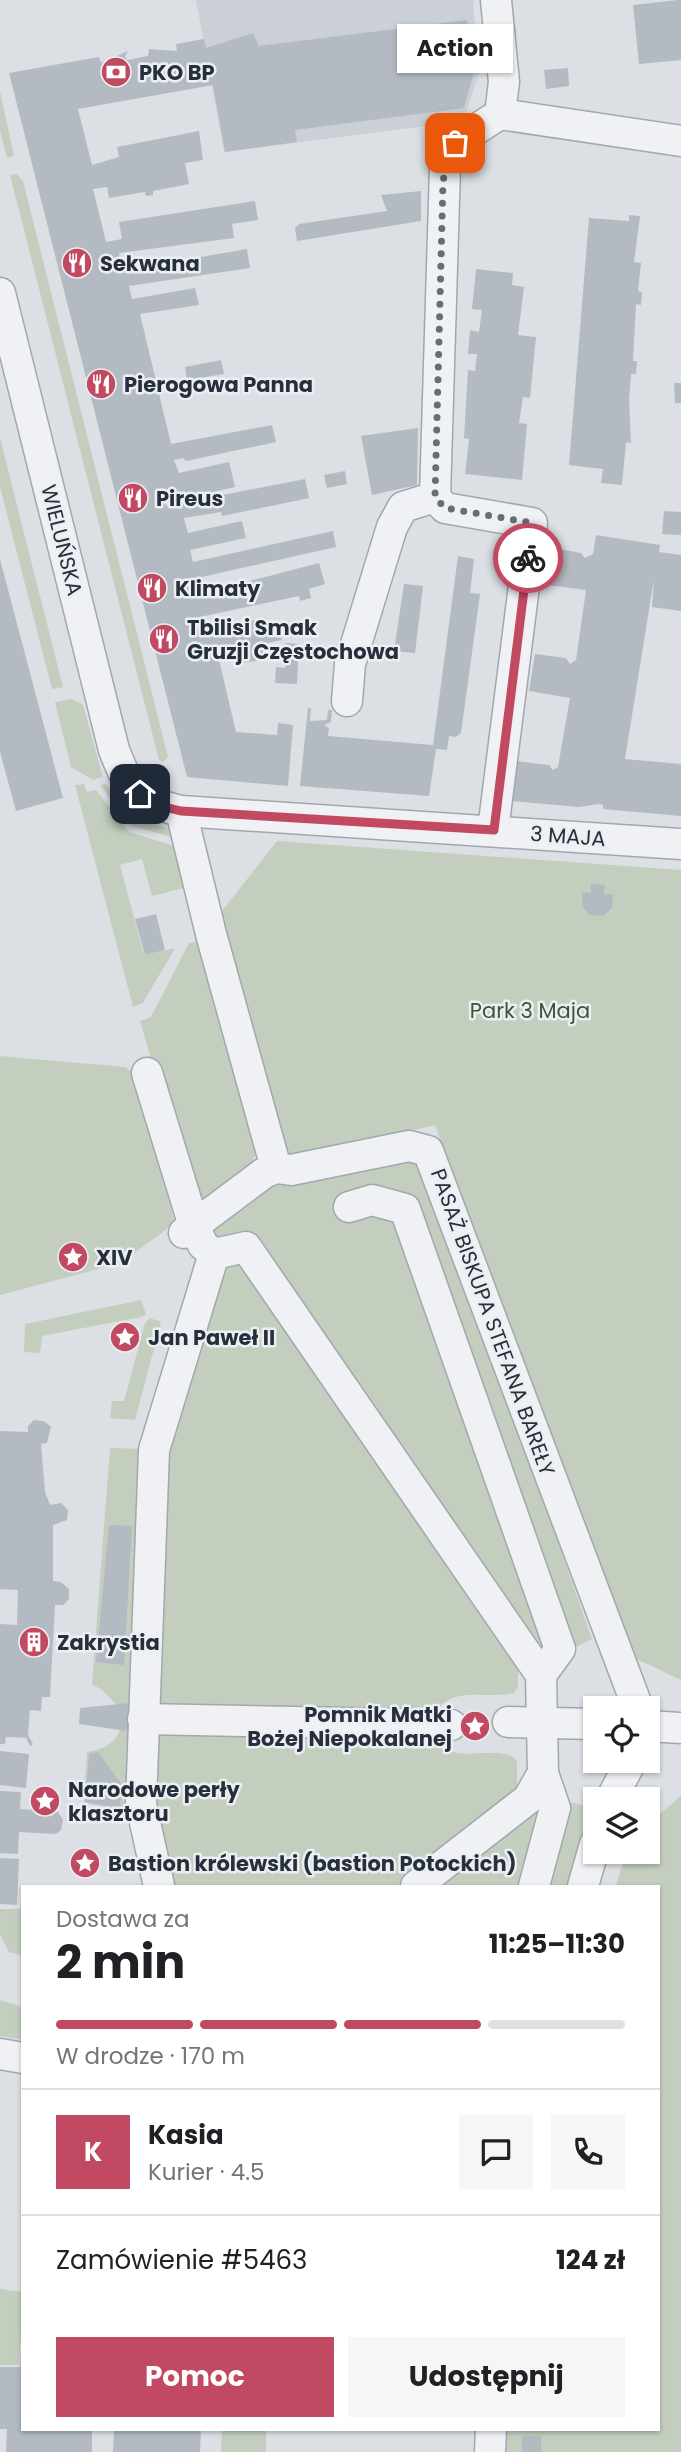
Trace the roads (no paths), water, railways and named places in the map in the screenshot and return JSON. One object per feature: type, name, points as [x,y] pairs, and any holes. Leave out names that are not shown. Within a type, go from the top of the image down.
[{"type":"street","points":[[496,0],[504,82],[500,114]]},
{"type":"street","points":[[494,830],[533,523],[445,508],[435,497],[445,168],[455,143],[500,114],[681,141]]},
{"type":"street","name":"WIELUŃSKA","points":[[0,293],[114,750],[128,785]]},
{"type":"street","points":[[347,701],[350,664],[391,527],[404,507],[435,497]]},
{"type":"street","name":"3 MAJA","points":[[128,785],[152,804],[181,811],[681,844]]},
{"type":"street","points":[[181,811],[211,934],[276,1168],[264,1172],[189,1230]]},
{"type":"street","points":[[147,1073],[189,1230],[214,1254]]},
{"type":"street","name":"PASAŻ BISKUPA STEFANA BAREŁY","points":[[276,1168],[292,1170],[409,1146],[428,1151],[633,1696]]},
{"type":"street","points":[[349,1206],[372,1200],[405,1209],[560,1649],[541,1675]]},
{"type":"street","points":[[214,1254],[246,1247],[541,1675],[542,1773],[555,1808],[534,1885]]},
{"type":"street","points":[[159,1885],[141,1804],[154,1450],[214,1254]]},
{"type":"street","points":[[143,1719],[451,1725]]},
{"type":"street","points":[[508,1722],[583,1724]]},
{"type":"street","points":[[660,1727],[681,1728]]},
{"type":"street","points":[[417,1885],[528,1798],[542,1773]]},
{"type":"street","points":[[583,1885],[589,1864]]},
{"type":"street","points":[[0,2054],[21,2058]]},
{"type":"street","points":[[490,2452],[491,2431]]},
{"type":"place","name":"PKO BP","points":[[116,72]]},
{"type":"place","name":"Action","points":[[455,143]]},
{"type":"place","name":"Sekwana","points":[[77,263]]},
{"type":"place","name":"Pierogowa Panna","points":[[101,384]]},
{"type":"place","name":"Pireus","points":[[133,498]]},
{"type":"place","name":"Klimaty","points":[[152,588]]},
{"type":"place","name":"Tbilisi Smak Gruzji Częstochowa","points":[[164,639]]},
{"type":"place","name":"XIV","points":[[73,1257]]},
{"type":"place","name":"Jan Paweł II","points":[[125,1337]]},
{"type":"place","name":"Zakrystia","points":[[34,1642]]},
{"type":"place","name":"Pomnik Matki Bożej Niepokalanej","points":[[475,1726]]},
{"type":"place","name":"Narodowe perły klasztoru","points":[[45,1801]]},
{"type":"place","name":"Bastion królewski (bastion Potockich)","points":[[85,1863]]},
{"type":"park label","name":"Park 3 Maja","points":[[530,1010]]}]
